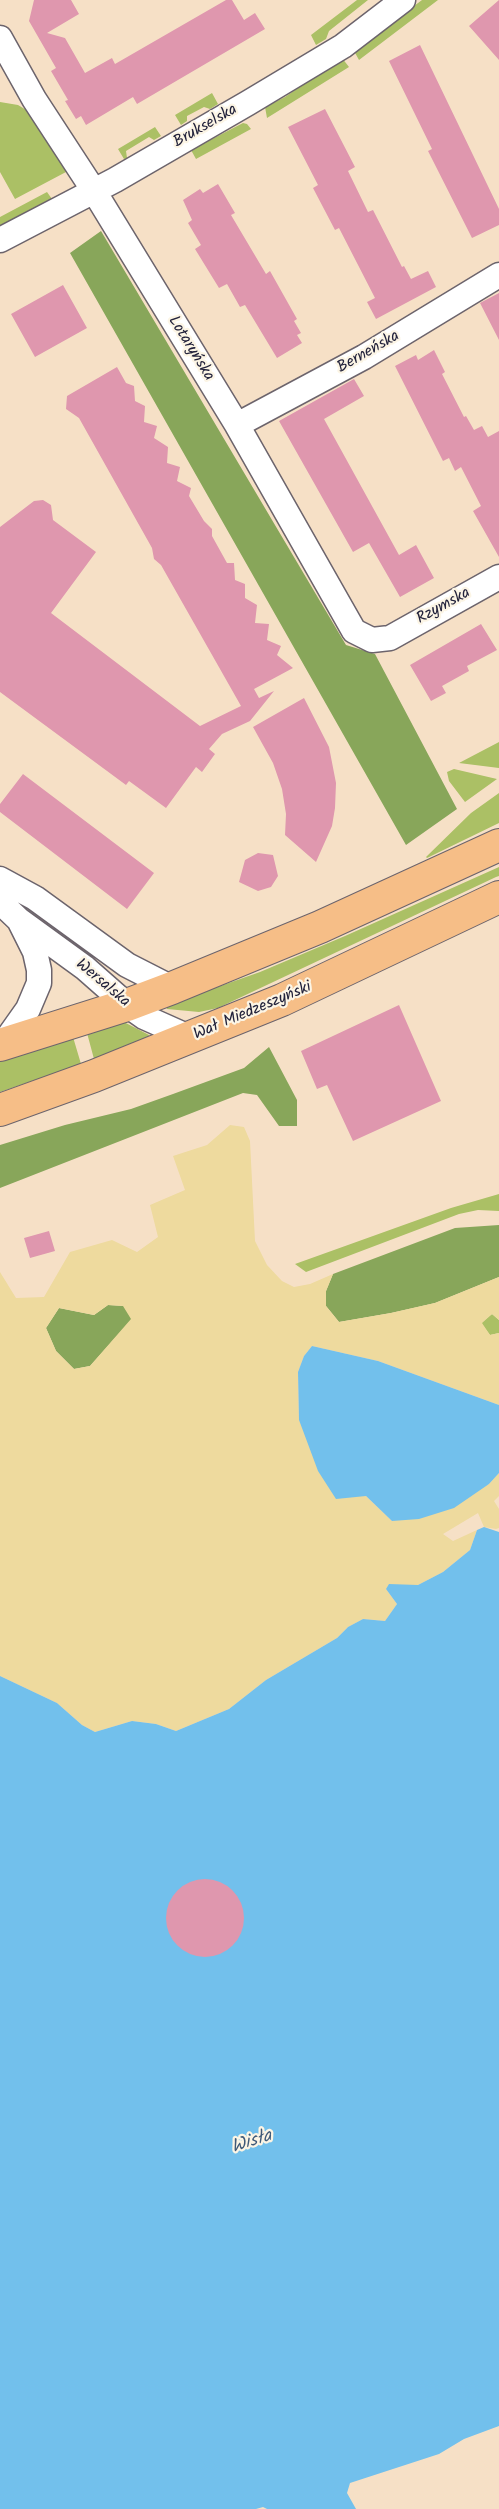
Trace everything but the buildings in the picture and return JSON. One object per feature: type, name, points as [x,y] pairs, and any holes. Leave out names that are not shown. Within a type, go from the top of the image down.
[{"type":"main road","points":[[2,1044],[127,1005],[172,988],[330,922],[499,845]]},
{"type":"main road","name":"Wał Miedzeszyński","points":[[0,1110],[191,1038],[293,995],[499,897]]},
{"type":"street","name":"Brukselska","points":[[0,240],[94,191],[343,45],[403,0]]},
{"type":"street","name":"Lotaryńska","points":[[0,38],[11,80],[94,191],[237,425],[348,625],[362,637],[372,640],[390,638]]},
{"type":"street","name":"Berneńska","points":[[237,425],[364,357],[499,275]]},
{"type":"street","name":"Rzymska","points":[[390,638],[499,577]]},
{"type":"street","name":"Wersalska","points":[[0,879],[35,898],[127,965],[172,988]]},
{"type":"street","name":"Wersalska","points":[[0,902],[19,920],[85,968],[127,1005],[144,1017],[191,1038]]},
{"type":"street","name":"Wersalska","points":[[2,1044],[28,1009],[39,983],[35,952],[19,920]]},
{"type":"green space","points":[[357,0],[368,0],[329,31],[326,39],[316,45],[311,35]]},
{"type":"green space","points":[[422,0],[438,0],[359,60],[354,51]]},
{"type":"green space","points":[[342,58],[349,67],[267,118],[265,107],[285,97]]},
{"type":"green space","points":[[212,93],[218,104],[210,109],[204,107],[187,116],[187,121],[181,125],[175,115]]},
{"type":"green space","points":[[0,102],[18,105],[33,114],[66,172],[15,199],[0,172]]},
{"type":"green space","points":[[243,123],[251,129],[196,159],[191,150]]},
{"type":"green space","points":[[155,127],[161,136],[154,140],[149,137],[126,151],[127,158],[124,159],[118,149]]},
{"type":"green space","points":[[47,192],[52,199],[0,228],[0,217]]},
{"type":"green space","points":[[101,231],[346,645],[375,654],[457,809],[406,845],[70,253]]},
{"type":"green space","points":[[499,742],[499,768],[459,763]]},
{"type":"green space","points":[[454,769],[497,779],[465,802],[449,781],[447,772]]},
{"type":"green space","points":[[499,793],[499,823],[426,857],[471,813]]},
{"type":"green space","points":[[499,867],[499,876],[218,1008],[199,1012],[167,1009],[166,1006],[260,972]]},
{"type":"green space","points":[[122,1021],[149,1035],[149,1038],[94,1059],[87,1033]]},
{"type":"green space","points":[[73,1037],[81,1064],[0,1092],[0,1058]]},
{"type":"green space","points":[[269,1047],[297,1100],[297,1126],[279,1126],[257,1095],[243,1093],[0,1188],[0,1145],[65,1125],[131,1109],[173,1094],[244,1068]]},
{"type":"green space","points":[[499,1194],[499,1211],[478,1210],[459,1214],[306,1272],[295,1264],[451,1208]]},
{"type":"green space","points":[[499,1225],[499,1277],[435,1303],[339,1322],[326,1306],[326,1291],[333,1274],[455,1228]]},
{"type":"green space","points":[[108,1305],[124,1306],[132,1319],[90,1366],[74,1369],[56,1351],[46,1328],[59,1308],[94,1315]]},
{"type":"green space","points":[[492,1314],[499,1320],[499,1333],[490,1335],[481,1323]]},
{"type":"sand","points":[[230,1125],[244,1127],[250,1141],[255,1241],[267,1265],[282,1281],[294,1287],[310,1284],[333,1274],[326,1291],[326,1306],[339,1322],[435,1303],[499,1277],[499,1320],[492,1314],[482,1323],[490,1335],[499,1333],[499,1405],[378,1361],[312,1346],[304,1356],[298,1372],[299,1420],[366,1496],[392,1521],[489,1484],[499,1473],[499,1496],[494,1501],[499,1509],[499,1528],[484,1527],[478,1513],[443,1534],[453,1541],[477,1530],[470,1550],[443,1572],[418,1585],[386,1589],[397,1604],[385,1621],[363,1619],[348,1627],[337,1638],[266,1680],[229,1709],[176,1731],[156,1724],[132,1721],[95,1732],[82,1725],[57,1703],[0,1676],[0,1272],[16,1298],[44,1297],[70,1252],[112,1240],[137,1252],[158,1237],[150,1205],[185,1190],[173,1156],[207,1145]],"holes":[[[108,1305],[123,1306],[131,1319],[90,1366],[74,1369],[56,1351],[46,1328],[59,1308],[94,1315]]]},
{"type":"water","points":[[312,1346],[378,1361],[499,1405],[499,1473],[489,1484],[454,1508],[419,1519],[392,1521],[366,1496],[336,1499],[318,1471],[299,1420],[298,1372],[304,1356]]},
{"type":"water","name":"Wisła","points":[[484,1527],[499,1532],[499,2426],[464,2439],[439,2454],[350,2483],[347,2493],[356,2509],[267,2509],[263,2507],[256,2509],[0,2509],[0,1676],[57,1703],[82,1725],[95,1732],[132,1721],[156,1724],[176,1731],[229,1709],[266,1680],[337,1638],[348,1627],[363,1619],[385,1621],[397,1604],[386,1589],[389,1584],[418,1585],[443,1572],[470,1550],[477,1530]]}]
